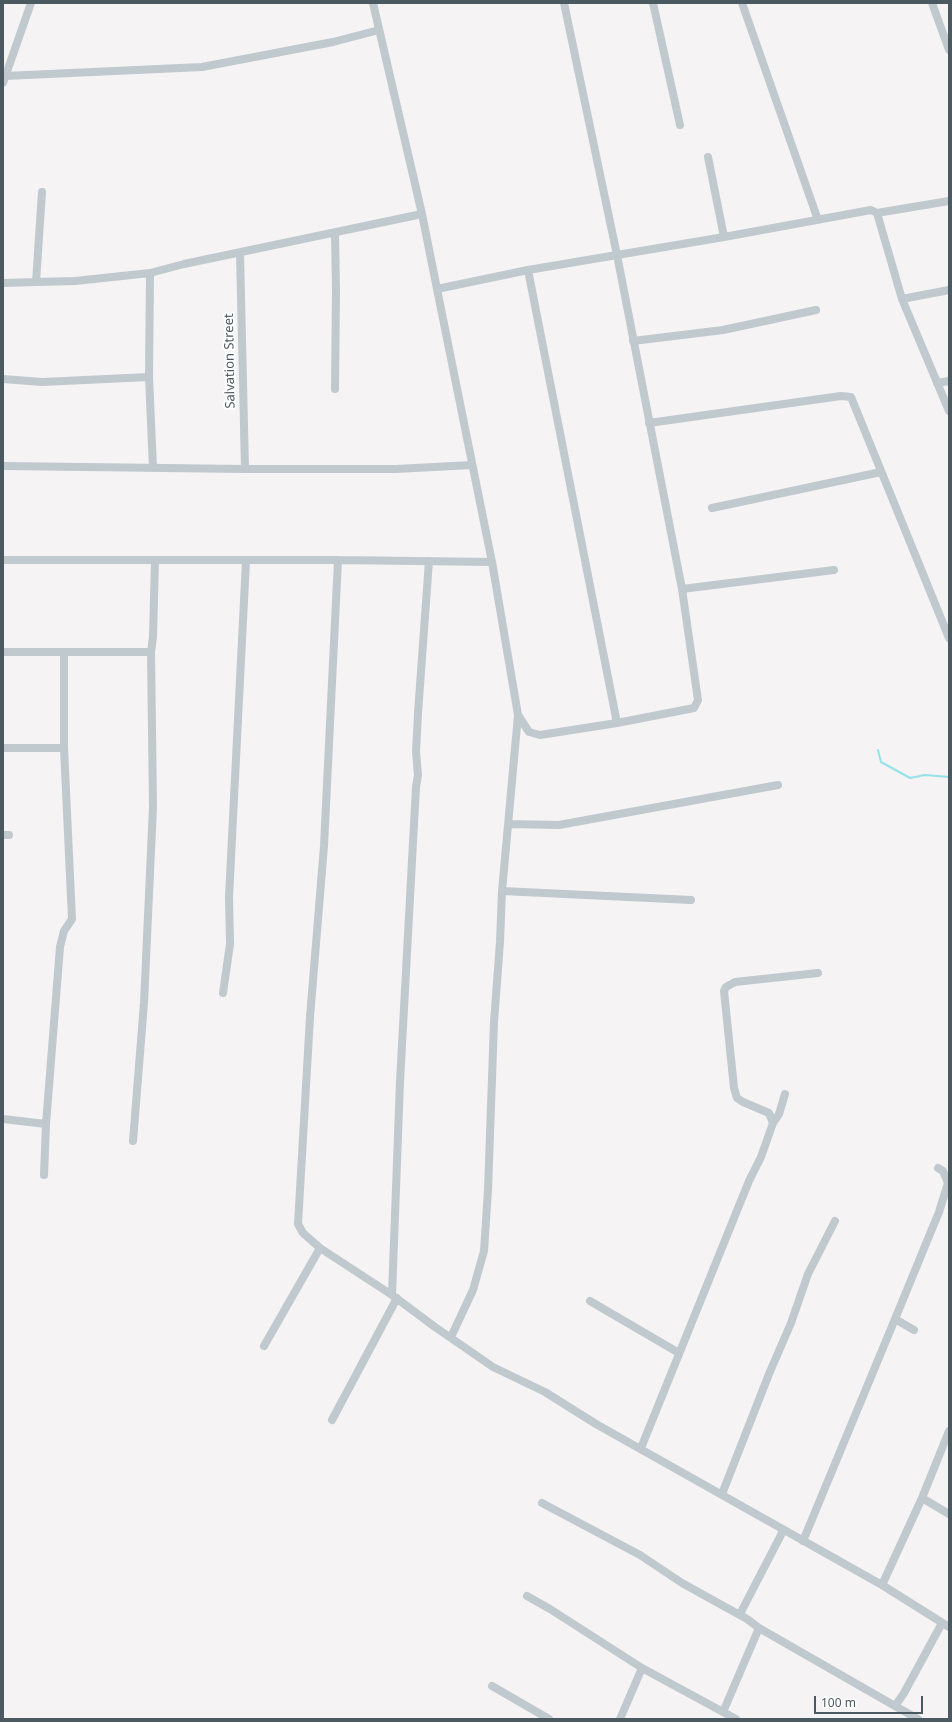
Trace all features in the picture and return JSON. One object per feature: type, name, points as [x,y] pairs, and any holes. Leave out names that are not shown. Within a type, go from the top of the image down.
[{"type":"street","points":[[31,3],[4,80],[202,67],[333,42],[378,30]]},
{"type":"street","points":[[373,3],[378,30],[422,214],[492,562],[518,715],[502,891],[494,1022],[488,1190],[484,1251],[473,1290],[451,1337]]},
{"type":"street","points":[[518,715],[529,732],[540,735],[617,723],[694,708],[698,700],[682,589],[617,255],[564,3]]},
{"type":"street","points":[[653,3],[680,125]]},
{"type":"street","points":[[742,3],[818,220]]},
{"type":"street","points":[[932,3],[949,50]]},
{"type":"street","points":[[708,157],[724,237]]},
{"type":"street","points":[[36,282],[42,192]]},
{"type":"street","points":[[877,214],[949,201]]},
{"type":"street","points":[[437,289],[528,270],[724,237],[871,210],[877,214],[902,299],[949,411]]},
{"type":"street","points":[[3,283],[75,281],[150,273],[422,214]]},
{"type":"street","points":[[335,233],[335,389]]},
{"type":"street","name":"Salvation Street","points":[[240,253],[244,469]]},
{"type":"street","points":[[528,270],[617,723]]},
{"type":"street","points":[[150,273],[149,376],[153,468]]},
{"type":"street","points":[[902,299],[949,290]]},
{"type":"street","points":[[633,341],[723,330],[816,310]]},
{"type":"street","points":[[3,379],[42,382],[149,376]]},
{"type":"street","points":[[937,382],[949,381]]},
{"type":"street","points":[[649,423],[846,396],[851,397],[949,638]]},
{"type":"street","points":[[3,466],[396,469],[472,465]]},
{"type":"street","points":[[712,508],[881,472]]},
{"type":"street","points":[[3,560],[338,560],[492,562]]},
{"type":"street","points":[[223,993],[230,944],[230,889],[246,560]]},
{"type":"street","points":[[338,560],[324,846],[310,1017],[298,1224],[303,1232],[320,1248],[394,1296],[494,1367],[545,1392],[596,1424],[722,1494],[783,1531],[803,1540],[882,1585],[945,1625],[895,1706]]},
{"type":"street","points":[[133,1141],[144,1003],[153,807],[151,652],[153,637],[155,561]]},
{"type":"street","points":[[332,1420],[394,1296],[400,1082],[418,775],[416,752],[418,713],[428,561]]},
{"type":"street","points":[[682,589],[834,570]]},
{"type":"street","points":[[3,652],[151,652]]},
{"type":"street","points":[[44,1175],[46,1124],[60,947],[64,931],[72,919],[64,748],[64,652]]},
{"type":"street","points":[[3,748],[64,748]]},
{"type":"street","points":[[509,824],[559,825],[778,785]]},
{"type":"street","points":[[502,891],[691,900]]},
{"type":"street","points":[[773,1123],[769,1113],[737,1098],[734,1088],[724,991],[726,987],[735,982],[818,973]]},
{"type":"street","points":[[641,1448],[678,1353],[749,1181],[761,1157],[773,1123],[779,1114],[785,1094]]},
{"type":"street","points":[[3,1119],[46,1124]]},
{"type":"street","points":[[803,1540],[939,1212],[948,1183],[943,1171],[938,1168]]},
{"type":"street","points":[[722,1494],[769,1374],[791,1323],[808,1274],[835,1221]]},
{"type":"street","points":[[264,1346],[320,1248]]},
{"type":"street","points":[[590,1302],[678,1353]]},
{"type":"street","points":[[895,1319],[914,1330]]},
{"type":"street","points":[[882,1585],[922,1498],[949,1431]]},
{"type":"street","points":[[922,1498],[949,1514]]},
{"type":"street","points":[[542,1503],[640,1555],[682,1583],[740,1614],[760,1628],[918,1719]]},
{"type":"street","points":[[740,1614],[783,1531]]},
{"type":"street","points":[[527,1596],[642,1668],[736,1719]]},
{"type":"street","points":[[723,1712],[760,1628]]},
{"type":"street","points":[[620,1719],[642,1668]]},
{"type":"street","points":[[492,1686],[549,1719]]},
{"type":"waterway","points":[[878,750],[881,762],[910,778],[925,775],[949,777]]}]
